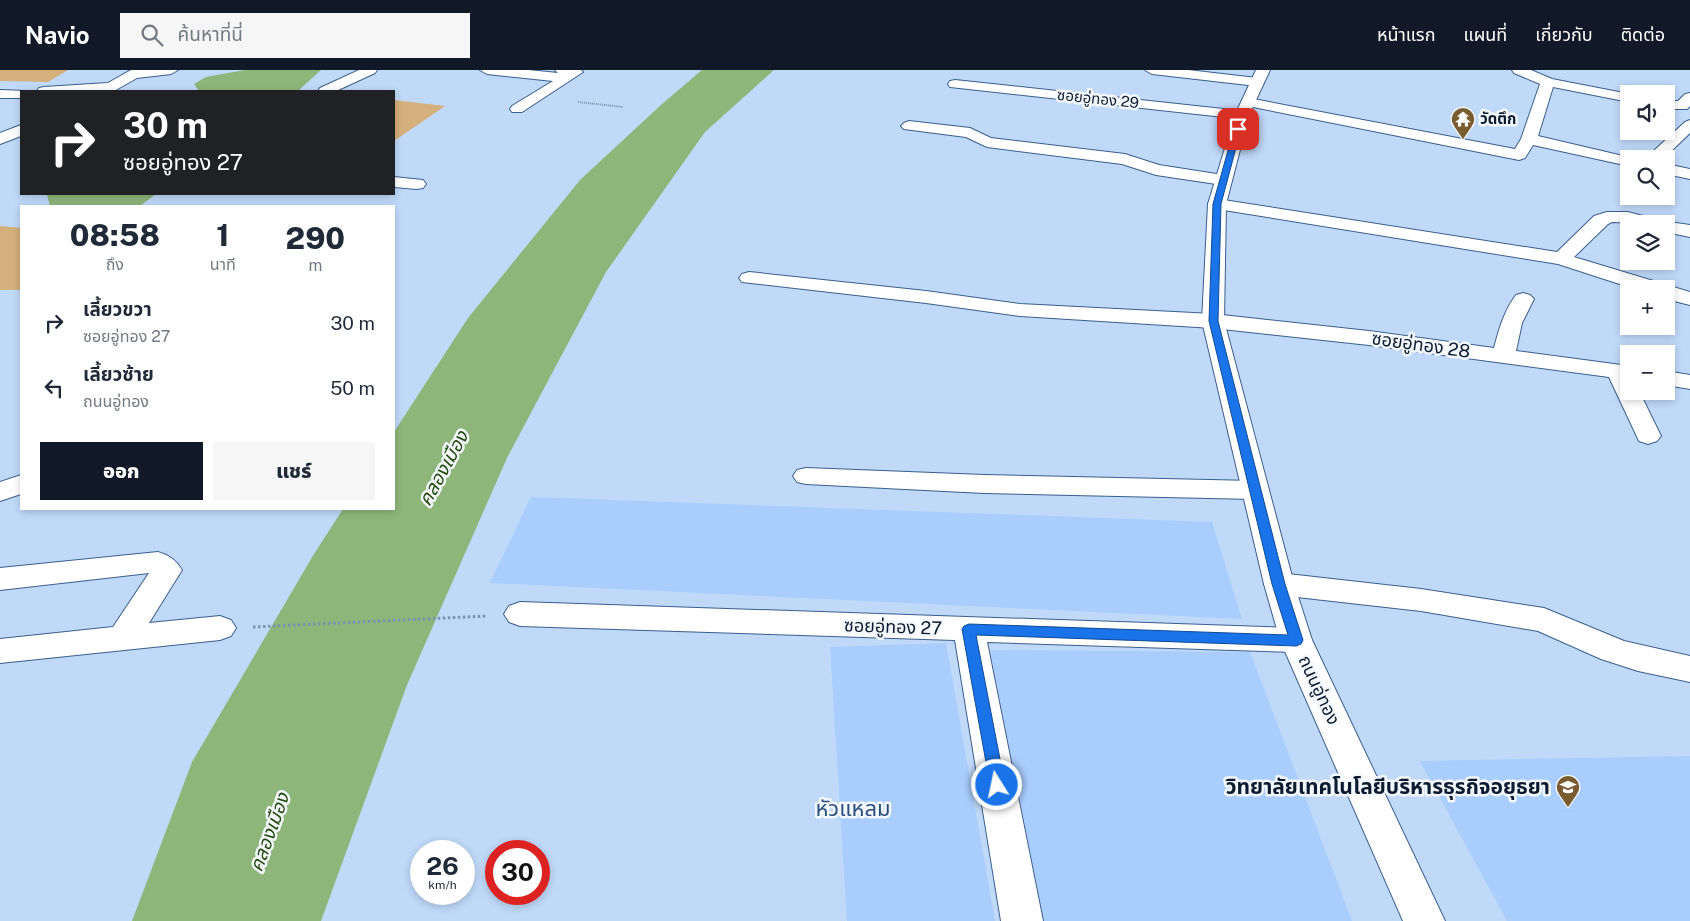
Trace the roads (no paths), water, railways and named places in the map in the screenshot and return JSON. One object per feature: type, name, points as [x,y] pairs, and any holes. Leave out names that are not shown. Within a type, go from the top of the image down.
[{"type":"street","points":[[76,90],[109,89],[139,72],[170,70]]},
{"type":"street","points":[[327,90],[370,70]]},
{"type":"street","points":[[487,70],[565,74]]},
{"type":"street","points":[[1152,70],[1260,76]]},
{"type":"street","points":[[1519,70],[1548,82],[1620,96]]},
{"type":"street","points":[[517,109],[565,74]]},
{"type":"street","name":"ถนนอู่ทอง","points":[[1260,76],[1245,108],[1217,204],[1213,321],[1279,584],[1296,640],[1424,921]]},
{"type":"street","points":[[1548,82],[1529,139],[1620,159]]},
{"type":"street","name":"ซอยอู่ทอง 29","points":[[955,84],[1245,108],[1519,155],[1529,139]]},
{"type":"street","points":[[0,94],[20,94]]},
{"type":"street","points":[[1663,150],[1690,125]]},
{"type":"street","points":[[909,126],[970,133],[987,142],[1125,159],[1156,170],[1223,180]]},
{"type":"street","points":[[0,139],[20,130]]},
{"type":"street","points":[[1675,171],[1690,174]]},
{"type":"street","points":[[395,182],[417,184]]},
{"type":"street","points":[[1217,204],[1562,259],[1628,280]]},
{"type":"street","points":[[1562,259],[1601,220],[1607,217],[1620,217]]},
{"type":"street","points":[[1675,228],[1690,231]]},
{"type":"street","name":"ซอยอู่ทอง 28","points":[[749,278],[926,297],[1020,310],[1213,321],[1370,338],[1620,372]]},
{"type":"street","points":[[1675,295],[1690,299]]},
{"type":"street","points":[[1503,356],[1511,323],[1523,299]]},
{"type":"street","points":[[1675,380],[1690,382]]},
{"type":"street","points":[[1634,400],[1648,436]]},
{"type":"street","points":[[806,476],[984,484],[1255,490]]},
{"type":"street","points":[[0,492],[20,484]]},
{"type":"street","points":[[0,579],[158,562],[167,570],[122,639]]},
{"type":"street","points":[[1279,584],[1421,600],[1517,614],[1556,623],[1613,650],[1638,658],[1690,669]]},
{"type":"street","name":"ซอยอู่ทอง 27","points":[[520,614],[1296,640]]},
{"type":"street","points":[[0,651],[220,628]]},
{"type":"street","points":[[969,629],[1022,921]]},
{"type":"water","points":[[245,70],[321,70],[299,90],[198,90],[194,84],[206,77]]},
{"type":"water","name":"คลองเมือง","points":[[702,70],[774,70],[705,132],[606,272],[507,458],[407,685],[321,921],[132,921],[192,762],[314,554],[342,510],[395,510],[395,430],[468,318],[580,180],[662,104]]},
{"type":"water","points":[[47,195],[155,195],[141,205],[50,205]]},
{"type":"place","name":"วัดตึก","points":[[1463,140]]},
{"type":"place","name":"วิทยาลัยเทคโนโลยีบริหารธุรกิจอยุธยา","points":[[1568,808]]},
{"type":"district","name":"หัวแหลม","points":[[853,808]]}]
